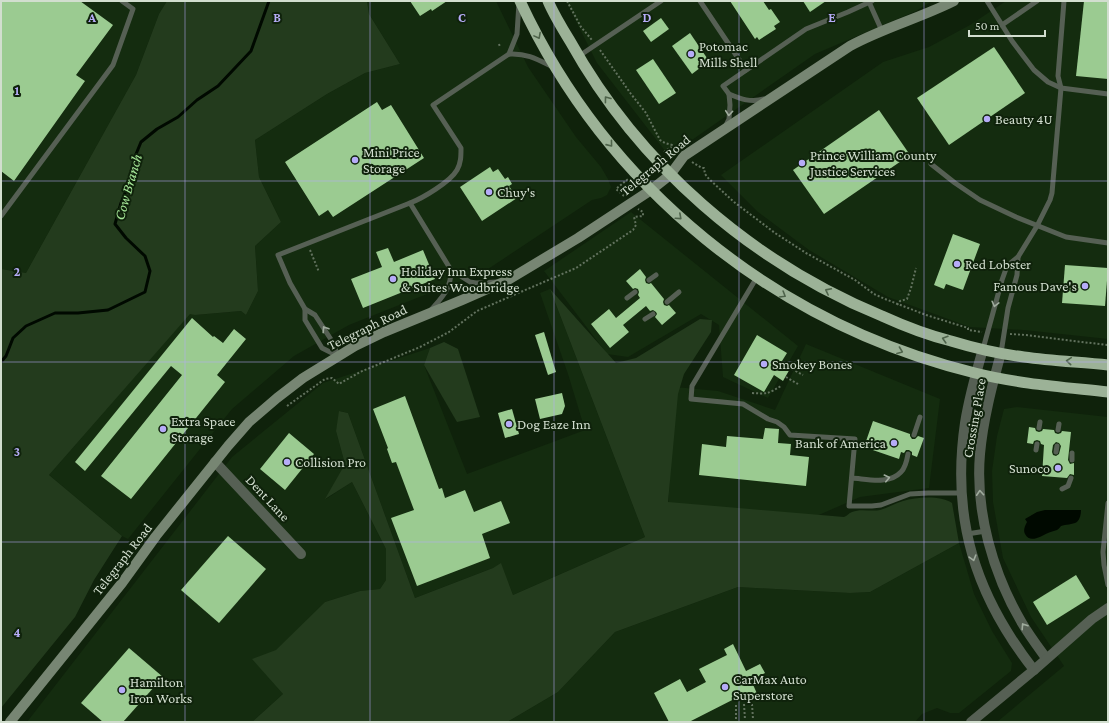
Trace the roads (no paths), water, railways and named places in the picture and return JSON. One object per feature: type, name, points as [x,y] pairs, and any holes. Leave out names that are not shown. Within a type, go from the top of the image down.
[{"type":"highway","points":[[520,1],[537,36],[557,70],[597,128],[627,165],[676,215],[701,236],[757,278],[810,310],[841,326],[909,354],[976,374],[1025,384],[1108,392]]},
{"type":"highway","points":[[548,1],[578,56],[597,86],[630,130],[655,159],[670,175],[714,214],[770,257],[826,291],[911,329],[949,341],[1022,357],[1108,365]]},
{"type":"main road","name":"Telegraph Road","points":[[10,722],[119,586],[156,536],[228,446],[249,422],[303,378],[355,346],[504,282],[523,271],[578,238],[651,190],[670,175],[684,156],[850,46],[954,1]]},
{"type":"street","name":"Crossing Place","points":[[983,349],[969,400],[961,461],[961,493],[967,534],[975,564],[993,608],[1016,648],[1034,670]]},
{"type":"street","name":"Crossing Place","points":[[1001,353],[983,433],[979,464],[981,500],[986,531],[994,561],[1007,596],[1022,624],[1046,658]]},
{"type":"street","name":"Dent Lane","points":[[215,462],[301,554]]},
{"type":"street","points":[[971,722],[1034,670],[1092,619],[1108,608]]},
{"type":"lane","points":[[1,216],[113,65],[133,9],[122,1]]},
{"type":"lane","points":[[509,54],[517,34],[520,1]]},
{"type":"lane","points":[[578,56],[661,1]]},
{"type":"lane","points":[[700,1],[746,70]]},
{"type":"lane","points":[[987,1],[1034,70],[1048,82],[1061,88],[1108,94]]},
{"type":"lane","points":[[1002,25],[1037,1]]},
{"type":"lane","points":[[983,349],[1007,266],[1018,258],[1037,226],[1052,193],[1061,88],[1058,76],[1064,1]]},
{"type":"lane","points":[[774,96],[758,101],[752,101],[729,94],[723,86],[806,29],[871,2],[882,31]]},
{"type":"lane","points":[[338,356],[322,348],[305,320],[304,309],[290,283],[278,255],[419,199],[450,178],[460,164],[461,148],[433,104],[509,54],[531,56],[557,70]]},
{"type":"lane","points":[[722,131],[729,119],[729,94]]},
{"type":"lane","points":[[931,164],[980,200],[1016,217],[1066,237],[1108,243]]},
{"type":"lane","points":[[410,203],[451,270],[473,282],[504,282]]},
{"type":"lane","points":[[1001,353],[1008,308],[1017,275],[1018,258]]},
{"type":"lane","points":[[427,315],[448,289],[451,278],[451,270]]},
{"type":"lane","points":[[649,280],[656,275]]},
{"type":"lane","points":[[757,278],[692,386],[691,399],[743,404],[784,427],[790,436],[855,439],[849,506],[881,505],[910,494],[961,493]]},
{"type":"lane","points":[[627,298],[635,292]]},
{"type":"lane","points":[[667,302],[679,292]]},
{"type":"lane","points":[[304,309],[315,315],[332,341],[338,356]]},
{"type":"lane","points":[[645,320],[652,314]]},
{"type":"lane","points":[[914,435],[920,418]]},
{"type":"lane","points":[[1039,428],[1040,422]]},
{"type":"lane","points":[[1058,424],[1058,430]]},
{"type":"lane","points":[[1072,453],[1072,460]]},
{"type":"lane","points":[[852,478],[880,480],[889,479],[901,472],[908,454]]},
{"type":"lane","points":[[1062,489],[1068,486],[1071,478]]},
{"type":"lane","points":[[1108,503],[1103,552],[1108,585]]},
{"type":"lane","points":[[967,534],[986,531]]},
{"type":"waterway","name":"Cow Branch","points":[[1,362],[6,356],[13,338],[26,326],[55,313],[78,313],[108,310],[145,292],[150,271],[145,256],[126,238],[115,224],[121,203],[130,181],[134,159],[141,142],[157,129],[178,117],[197,100],[218,86],[251,51],[269,1]]},
{"type":"place","name":"Potomac Mills Shell","points":[[691,54]]},
{"type":"place","name":"Beauty 4U","points":[[987,119]]},
{"type":"place","name":"Mini Price Storage","points":[[355,160]]},
{"type":"place","name":"Prince William County Justice Services","points":[[802,163]]},
{"type":"place","name":"Chuy's","points":[[489,192]]},
{"type":"place","name":"Red Lobster","points":[[957,264]]},
{"type":"place","name":"Holiday Inn Express & Suites Woodbridge","points":[[393,279]]},
{"type":"place","name":"Famous Dave's","points":[[1085,286]]},
{"type":"place","name":"Smokey Bones","points":[[764,364]]},
{"type":"place","name":"Dog Eaze Inn","points":[[509,424]]},
{"type":"place","name":"Extra Space Storage","points":[[163,429]]},
{"type":"place","name":"Bank of America","points":[[894,443]]},
{"type":"place","name":"Collision Pro","points":[[287,462]]},
{"type":"place","name":"Sunoco","points":[[1058,468]]},
{"type":"place","name":"CarMax Auto Superstore","points":[[725,687]]},
{"type":"place","name":"Hamilton Iron Works","points":[[122,690]]}]
